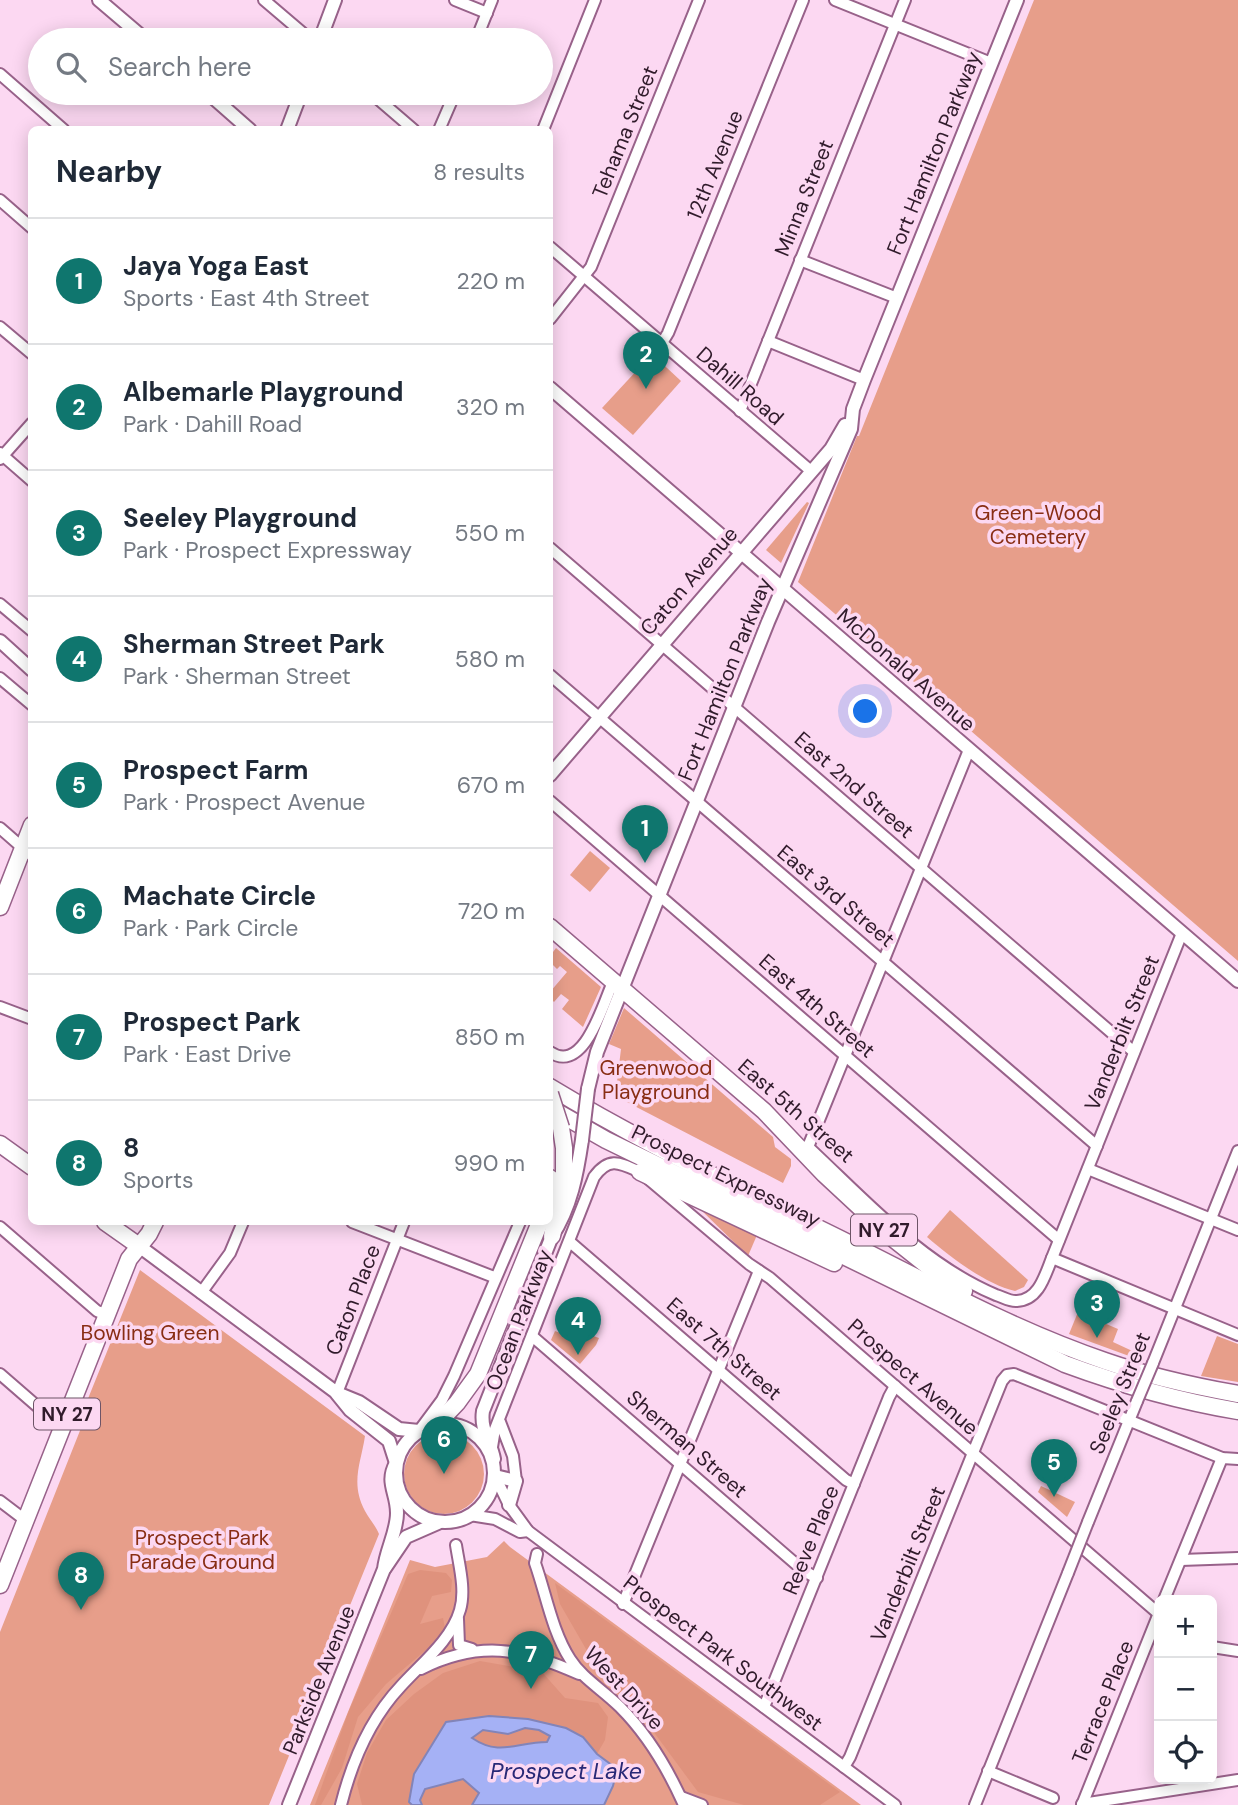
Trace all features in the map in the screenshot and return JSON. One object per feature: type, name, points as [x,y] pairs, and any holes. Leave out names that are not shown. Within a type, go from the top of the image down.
[{"type":"highway","points":[[0,907],[27,852]]},
{"type":"highway","name":"East 5th Street","points":[[553,930],[616,987],[764,1111]]},
{"type":"highway","name":"Prospect Expressway","points":[[553,1089],[619,1128],[1022,1327],[1105,1361],[1185,1384],[1238,1394]]},
{"type":"highway","points":[[552,1236],[564,1175],[561,1128],[553,1103]]},
{"type":"highway","name":"Prospect Expressway","points":[[553,1110],[606,1140],[1065,1364],[1125,1386],[1196,1404],[1238,1411]]},
{"type":"highway","name":"NY 27","points":[[764,1111],[815,1165],[894,1240],[934,1271],[1022,1327]]},
{"type":"highway","points":[[0,1144],[28,1164]]},
{"type":"highway","points":[[640,1172],[853,1272],[905,1288]]},
{"type":"highway","points":[[109,1225],[139,1246]]},
{"type":"highway","name":"NY 27","points":[[0,1585],[129,1259],[154,1225]]},
{"type":"highway","points":[[436,1425],[457,1403],[478,1374],[539,1225]]},
{"type":"main road","points":[[99,0],[132,28]]},
{"type":"main road","points":[[324,28],[335,0]]},
{"type":"main road","name":"Fort Hamilton Parkway","points":[[493,1453],[484,1432],[483,1412],[572,1190],[588,1089],[616,987],[659,895],[734,707],[851,429],[852,409],[1017,0]]},
{"type":"main road","points":[[222,105],[245,126]]},
{"type":"main road","points":[[289,126],[296,105]]},
{"type":"main road","name":"McDonald Avenue","points":[[553,391],[1238,981]]},
{"type":"main road","name":"Caton Avenue","points":[[553,771],[836,442],[852,409]]},
{"type":"main road","points":[[0,641],[28,665]]},
{"type":"main road","points":[[139,1246],[337,1393],[359,1402],[399,1429],[419,1431]]},
{"type":"main road","points":[[337,1393],[350,1410],[389,1441],[396,1463]]},
{"type":"main road","points":[[436,1425],[455,1425],[470,1430],[483,1441],[493,1453],[495,1476],[486,1500],[470,1515],[455,1521],[438,1523],[419,1514],[406,1501],[395,1472],[396,1463],[406,1443],[419,1431],[436,1425]]},
{"type":"main road","name":"Parkside Avenue","points":[[384,1569],[386,1552],[397,1520],[390,1482],[390,1473],[396,1463]]},
{"type":"main road","points":[[495,1476],[516,1481],[509,1505]]},
{"type":"main road","name":"Parkside Avenue","points":[[289,1805],[384,1569],[406,1537],[438,1523]]},
{"type":"street","points":[[264,0],[297,28]]},
{"type":"street","points":[[455,0],[487,13]]},
{"type":"street","points":[[481,28],[492,0]]},
{"type":"street","points":[[545,126],[595,0]]},
{"type":"street","name":"Tehama Street","points":[[553,315],[591,267],[699,0]]},
{"type":"street","name":"12th Avenue","points":[[662,343],[803,0]]},
{"type":"street","points":[[835,0],[991,63]]},
{"type":"street","name":"Minna Street","points":[[740,411],[905,0]]},
{"type":"street","points":[[0,74],[28,98]]},
{"type":"street","points":[[35,105],[59,126]]},
{"type":"street","points":[[385,105],[409,126]]},
{"type":"street","points":[[441,126],[449,105]]},
{"type":"street","points":[[0,200],[28,224]]},
{"type":"street","name":"Dahill Road","points":[[553,250],[811,471]]},
{"type":"street","points":[[800,260],[897,298]]},
{"type":"street","points":[[0,327],[28,351]]},
{"type":"street","points":[[768,341],[864,380]]},
{"type":"street","points":[[28,427],[1,456],[28,478]]},
{"type":"street","name":"East 2nd Street","points":[[553,551],[1134,1052]]},
{"type":"street","points":[[0,604],[28,628]]},
{"type":"street","points":[[0,678],[28,702]]},
{"type":"street","name":"East 3rd Street","points":[[553,678],[1097,1146]]},
{"type":"street","points":[[808,1147],[970,750]]},
{"type":"street","name":"East 4th Street","points":[[553,804],[1059,1240]]},
{"type":"street","points":[[0,828],[27,852]]},
{"type":"street","name":"Vanderbilt Street","points":[[1028,1298],[1040,1286],[1052,1258],[1182,933]]},
{"type":"street","points":[[553,1054],[567,1057],[578,1050],[592,1031],[616,987]]},
{"type":"street","points":[[0,1007],[28,1018]]},
{"type":"street","name":"East 5th Street","points":[[764,1111],[808,1147],[907,1238],[944,1267],[1009,1300],[1028,1298]]},
{"type":"street","name":"Seeley Street","points":[[975,1805],[1238,1151]]},
{"type":"street","name":"Ocean Parkway","points":[[493,1453],[500,1422],[594,1177],[601,1168],[610,1163],[618,1163],[640,1172]]},
{"type":"street","points":[[1088,1169],[1238,1230]]},
{"type":"street","name":"Prospect Avenue","points":[[640,1172],[895,1386],[1154,1610]]},
{"type":"street","points":[[201,1293],[230,1253],[242,1225]]},
{"type":"street","points":[[360,1225],[494,1278]]},
{"type":"street","name":"Caton Place","points":[[337,1393],[403,1225]]},
{"type":"street","name":"Ocean Parkway","points":[[419,1431],[450,1384],[519,1225]]},
{"type":"street","points":[[0,1227],[97,1311],[107,1315]]},
{"type":"street","name":"East 7th Street","points":[[570,1242],[846,1480],[855,1484]]},
{"type":"street","points":[[1052,1258],[1238,1335]]},
{"type":"street","points":[[623,1604],[759,1271]]},
{"type":"street","name":"Sherman Street","points":[[533,1336],[804,1571],[817,1578]]},
{"type":"street","points":[[0,1374],[53,1420],[63,1424]]},
{"type":"street","name":"Vanderbilt Street","points":[[844,1767],[1002,1381],[1007,1375],[1014,1374],[1129,1420]]},
{"type":"street","name":"Reeve Place","points":[[764,1707],[888,1397],[895,1386]]},
{"type":"street","points":[[1129,1420],[1223,1458],[1238,1459]]},
{"type":"street","points":[[500,1422],[513,1456],[516,1481]]},
{"type":"street","points":[[1166,1595],[1223,1458]]},
{"type":"street","name":"Prospect Park Southwest","points":[[495,1476],[509,1505],[528,1531],[895,1805]]},
{"type":"street","points":[[0,1501],[26,1520]]},
{"type":"street","name":"Prospect Park Southwest","points":[[470,1515],[495,1519],[520,1532],[528,1531]]},
{"type":"street","points":[[456,1545],[462,1595],[458,1616],[459,1644],[464,1648],[523,1653],[582,1675]]},
{"type":"street","name":"West Drive","points":[[537,1554],[535,1563],[569,1657],[582,1675],[607,1694],[633,1720],[661,1759],[683,1801]]},
{"type":"street","points":[[1181,1560],[1238,1558]]},
{"type":"street","points":[[341,1805],[352,1766],[367,1733],[386,1704],[440,1643],[458,1616]]},
{"type":"street","name":"Terrace Place","points":[[1082,1805],[1154,1626]]},
{"type":"street","points":[[1217,1648],[1238,1651]]},
{"type":"street","points":[[415,1672],[437,1661],[481,1649]]},
{"type":"street","points":[[988,1771],[1053,1798]]},
{"type":"street","points":[[1217,1782],[1238,1780]]},
{"type":"street","points":[[1082,1805],[1199,1784]]},
{"type":"street","points":[[683,1801],[702,1805]]},
{"type":"green space","name":"Green-Wood Cemetery","points":[[1034,0],[1238,0],[1238,961],[798,582]]},
{"type":"green space","points":[[652,354],[681,381],[633,435],[602,408]]},
{"type":"green space","points":[[807,502],[809,503],[781,563],[766,550]]},
{"type":"green space","points":[[590,851],[610,868],[590,892],[570,875]]},
{"type":"green space","points":[[556,948],[601,987],[583,1027],[562,1009],[569,1000],[561,994],[553,1001],[553,988],[567,972],[560,966],[557,969],[553,965],[553,952]]},
{"type":"green space","name":"Greenwood Playground","points":[[624,1008],[773,1137],[775,1147],[791,1159],[791,1166],[783,1183],[619,1098],[616,1090],[621,1049],[609,1044]]},
{"type":"green space","points":[[698,1207],[757,1235],[748,1256]]},
{"type":"green space","points":[[950,1210],[1028,1280],[1024,1287],[1015,1291],[980,1276],[927,1237]]},
{"type":"green space","name":"Prospect Park Parade Ground","points":[[140,1270],[365,1436],[358,1473],[358,1491],[365,1511],[379,1534],[269,1805],[0,1805],[0,1632],[87,1413],[83,1411]]},
{"type":"green space","points":[[1078,1312],[1118,1329],[1113,1342],[1141,1355],[1140,1360],[1069,1334]]},
{"type":"green space","points":[[555,1331],[578,1340],[582,1332],[599,1338],[580,1364],[551,1340]]},
{"type":"green space","points":[[1217,1336],[1238,1344],[1238,1382],[1201,1376]]},
{"type":"green space","points":[[444,1434],[459,1437],[472,1446],[481,1459],[484,1474],[481,1489],[472,1502],[459,1511],[444,1514],[429,1511],[416,1502],[407,1489],[404,1474],[407,1459],[416,1446],[429,1437]]},
{"type":"green space","points":[[1041,1486],[1075,1502],[1067,1517],[1038,1492]]},
{"type":"green space","points":[[504,1541],[861,1805],[310,1805],[410,1560],[435,1567],[487,1557]]},
{"type":"shaded area","points":[[420,1570],[446,1573],[452,1580],[451,1592],[432,1596],[420,1624],[443,1618],[445,1628],[427,1649],[386,1684],[358,1717],[342,1768],[321,1805],[315,1805],[348,1713],[408,1574]]},
{"type":"shaded area","points":[[555,1583],[840,1792],[820,1805],[744,1805],[698,1792],[653,1731],[601,1675],[560,1604]]},
{"type":"shaded area","points":[[480,1661],[542,1672],[565,1698],[598,1703],[608,1717],[605,1740],[597,1754],[583,1737],[566,1728],[528,1719],[489,1716],[424,1760],[414,1774],[409,1801],[412,1805],[362,1805],[357,1784],[367,1753],[386,1720],[414,1694],[443,1673]]},
{"type":"shaded area","points":[[525,1728],[539,1730],[550,1736],[547,1742],[501,1748],[472,1738],[483,1730],[508,1734]]},
{"type":"shaded area","points":[[464,1779],[480,1793],[472,1805],[422,1805],[420,1800],[424,1789]]},
{"type":"water","name":"Prospect Lake","points":[[489,1716],[528,1719],[566,1728],[583,1737],[597,1754],[617,1769],[613,1786],[604,1805],[472,1805],[479,1793],[463,1779],[425,1789],[420,1800],[422,1805],[412,1805],[409,1802],[414,1774],[446,1722]],"holes":[[[525,1728],[539,1730],[550,1736],[547,1742],[500,1748],[482,1744],[472,1738],[483,1730],[508,1734]]]},
{"type":"place","name":"Albemarle Playground","points":[[646,389]]},
{"type":"place","name":"Jaya Yoga East","points":[[645,863]]},
{"type":"place","name":"Seeley Playground","points":[[1097,1338]]},
{"type":"place","name":"Sherman Street Park","points":[[578,1355]]},
{"type":"place","name":"Machate Circle","points":[[444,1474]]},
{"type":"place","name":"Prospect Farm","points":[[1054,1497]]},
{"type":"place","name":"8","points":[[81,1610]]},
{"type":"place","name":"Prospect Park","points":[[531,1689]]},
{"type":"park label","name":"Bowling Green","points":[[150,1333]]}]
